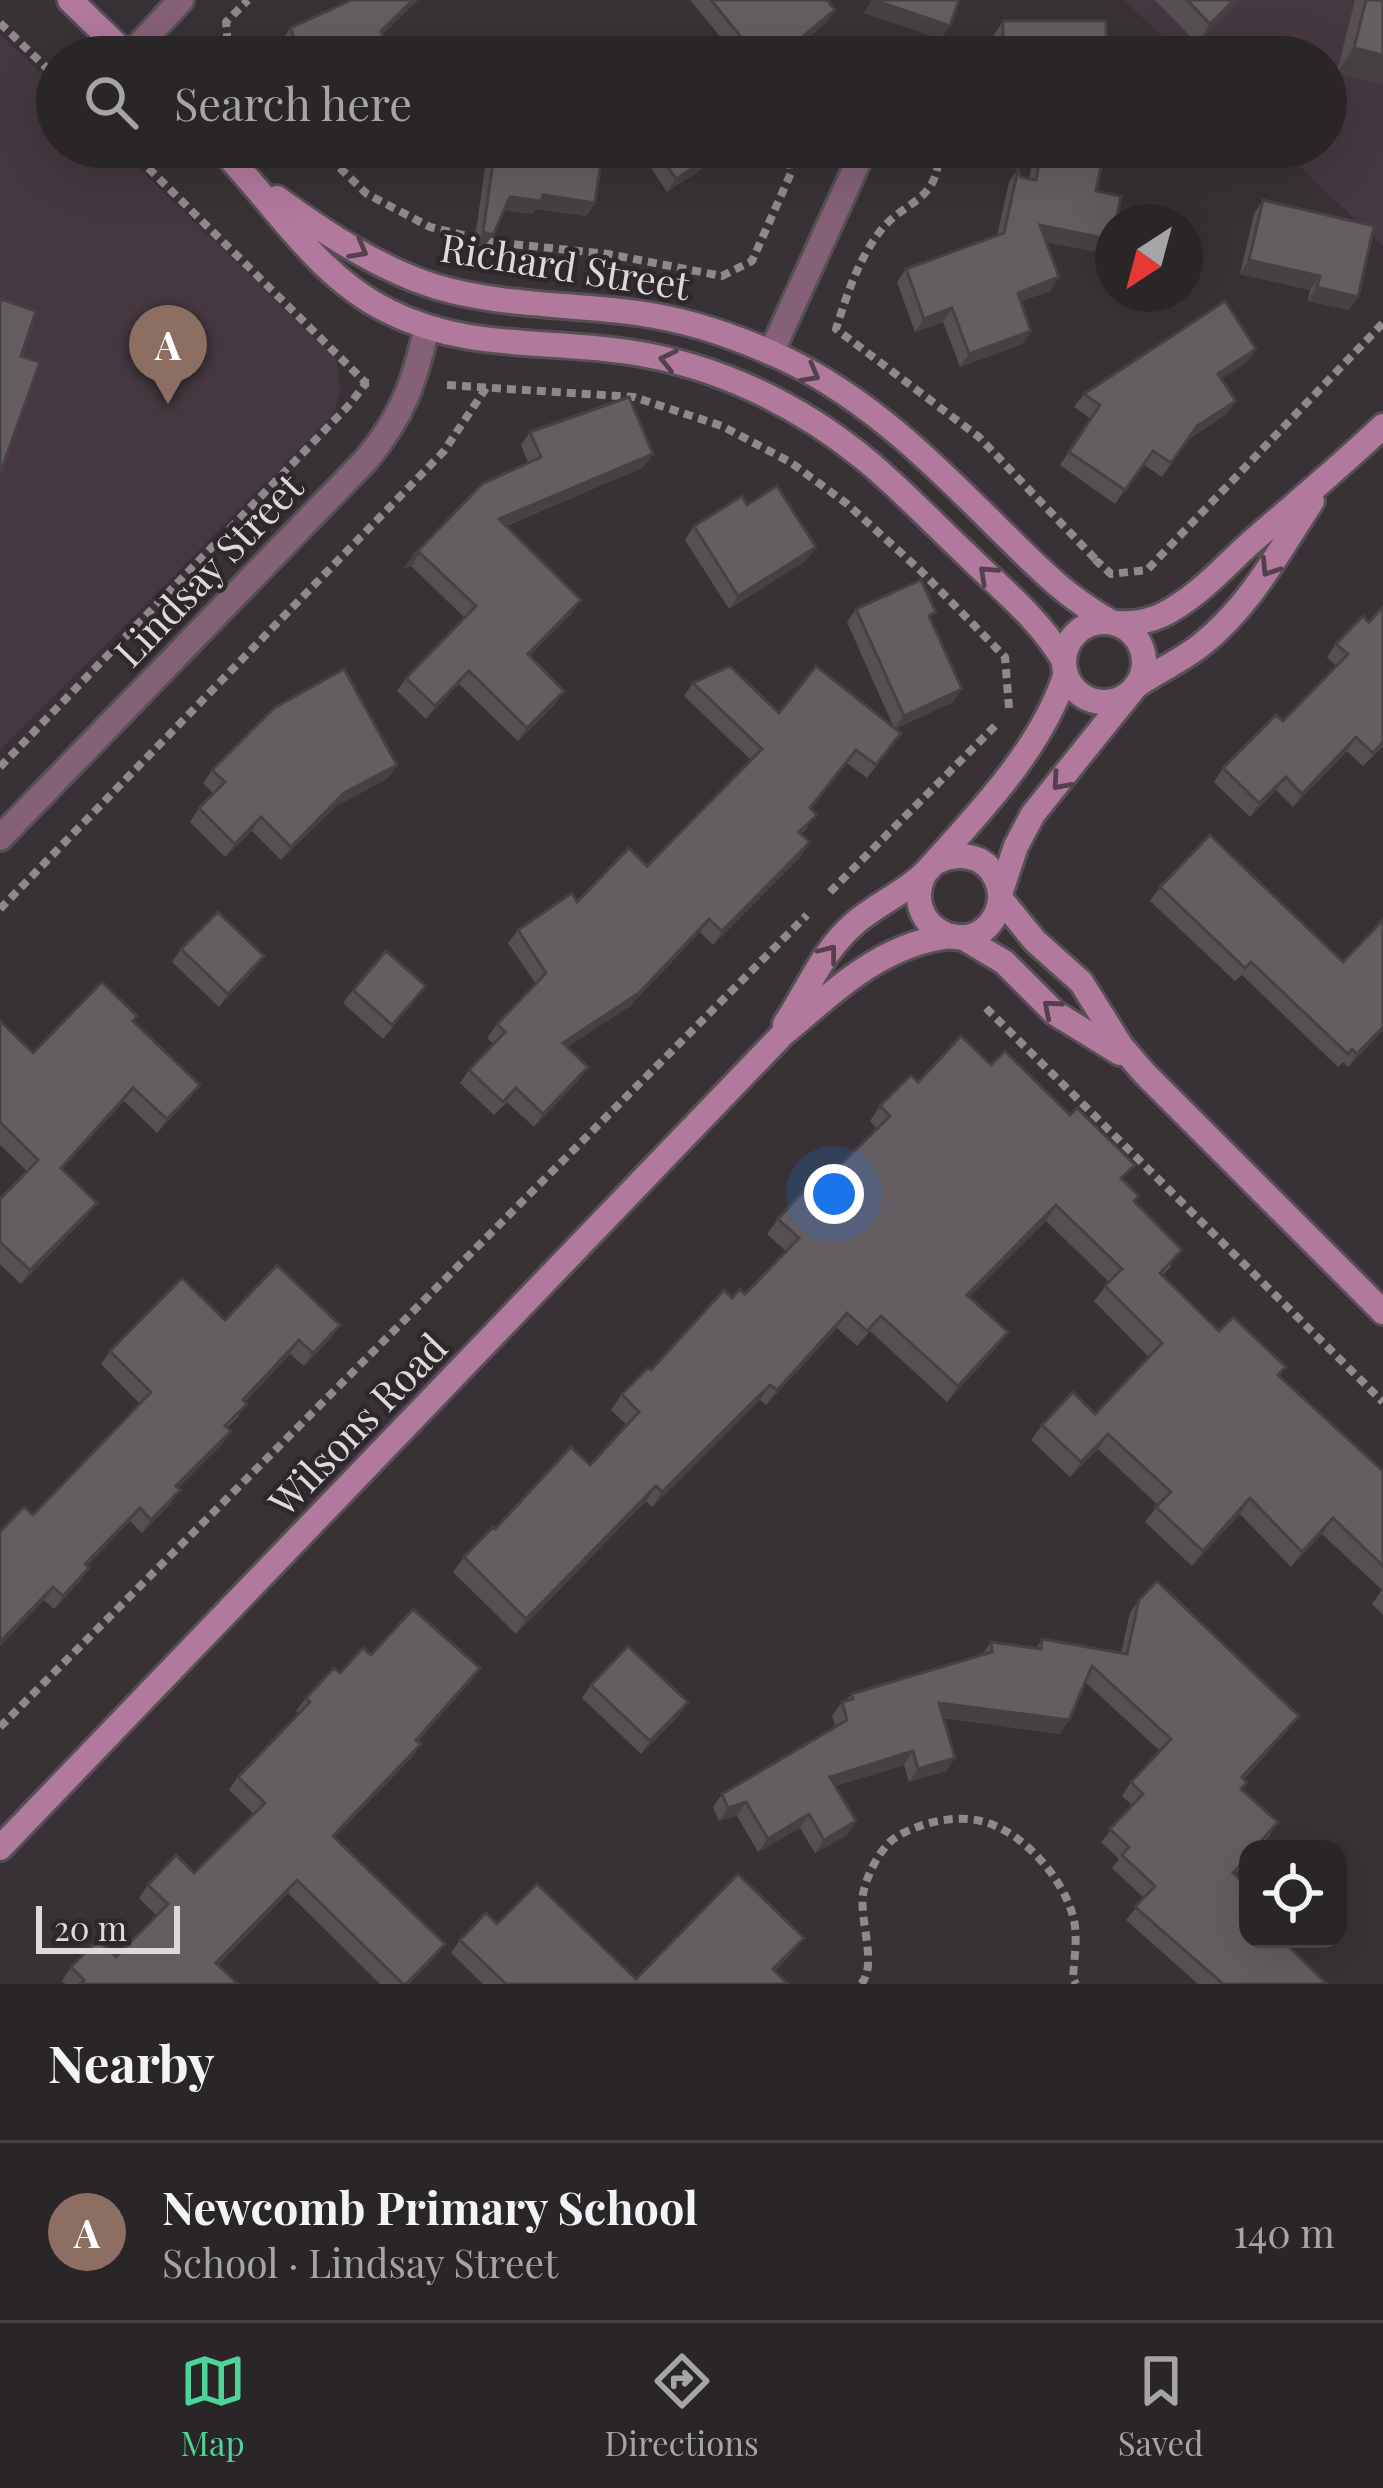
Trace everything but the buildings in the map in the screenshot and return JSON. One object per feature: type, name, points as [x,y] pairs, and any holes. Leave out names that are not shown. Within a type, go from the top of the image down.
[{"type":"street","points":[[70,0],[107,36]]},
{"type":"street","points":[[148,36],[181,0]]},
{"type":"street","name":"Richard Street","points":[[237,168],[325,266],[382,309],[427,327],[486,341],[584,348],[701,368],[805,417],[869,462],[1039,622],[1065,667]]},
{"type":"street","name":"Richard Street","points":[[242,168],[316,225],[437,287],[494,299],[680,321],[772,353],[832,385],[887,424],[1066,595],[1114,623]]},
{"type":"street","points":[[756,390],[856,168]]},
{"type":"street","points":[[427,327],[437,287]]},
{"type":"street","points":[[584,348],[586,308]]},
{"type":"street","name":"Lindsay Street","points":[[0,838],[366,460],[390,429],[414,381],[427,327]]},
{"type":"street","points":[[1336,472],[1230,619],[1183,658],[1115,700],[1094,700],[1076,691],[1065,667],[1071,639],[1078,630],[1088,624],[1144,622],[1190,598],[1383,426]]},
{"type":"street","points":[[957,937],[986,927],[997,912],[1016,846],[1033,814],[1142,676],[1144,655],[1135,635],[1114,623]]},
{"type":"street","name":"Wilsons Road","points":[[766,1051],[818,966],[843,935],[929,869],[1034,742],[1058,698],[1065,667]]},
{"type":"street","points":[[1145,1074],[1115,1049],[1055,1013],[999,958],[936,929],[923,916],[918,899],[929,869],[949,856],[976,858],[995,877],[1000,896],[1035,941],[1075,974],[1121,1046],[1145,1074],[1383,1312]]},
{"type":"street","name":"Wilsons Road","points":[[0,1848],[766,1051],[875,961],[920,940],[957,937]]},
{"type":"path","points":[[227,36],[226,22],[248,0]]},
{"type":"path","points":[[0,22],[36,57]]},
{"type":"path","points":[[148,168],[366,383],[414,381],[634,397],[722,426],[790,462],[846,503],[1005,657],[1009,711],[824,898]]},
{"type":"path","points":[[340,168],[367,194],[430,226],[492,242],[608,254],[722,276],[752,261],[791,168]]},
{"type":"path","points":[[940,168],[926,195],[879,231],[836,328],[979,437],[1111,574],[1147,570],[1383,322]]},
{"type":"path","points":[[0,767],[366,383]]},
{"type":"path","points":[[0,909],[445,451],[487,388]]},
{"type":"path","points":[[1066,595],[1098,562]]},
{"type":"path","points":[[1005,657],[1039,622]]},
{"type":"path","points":[[0,1727],[807,915]]},
{"type":"path","points":[[986,1009],[1383,1402]]},
{"type":"path","points":[[861,1984],[869,1962],[863,1894],[881,1852],[891,1839],[943,1820],[984,1822],[1006,1832],[1051,1871],[1074,1917],[1076,1984]]},
{"type":"shaded area","points":[[1124,0],[1383,0],[1383,246],[1301,168],[1347,168],[1347,36],[1162,36]]},
{"type":"shaded area","points":[[0,34],[36,69],[36,168],[139,168],[336,359],[341,391],[332,416],[0,751]]},
{"type":"place","name":"Newcomb Primary School","points":[[168,404]]}]
